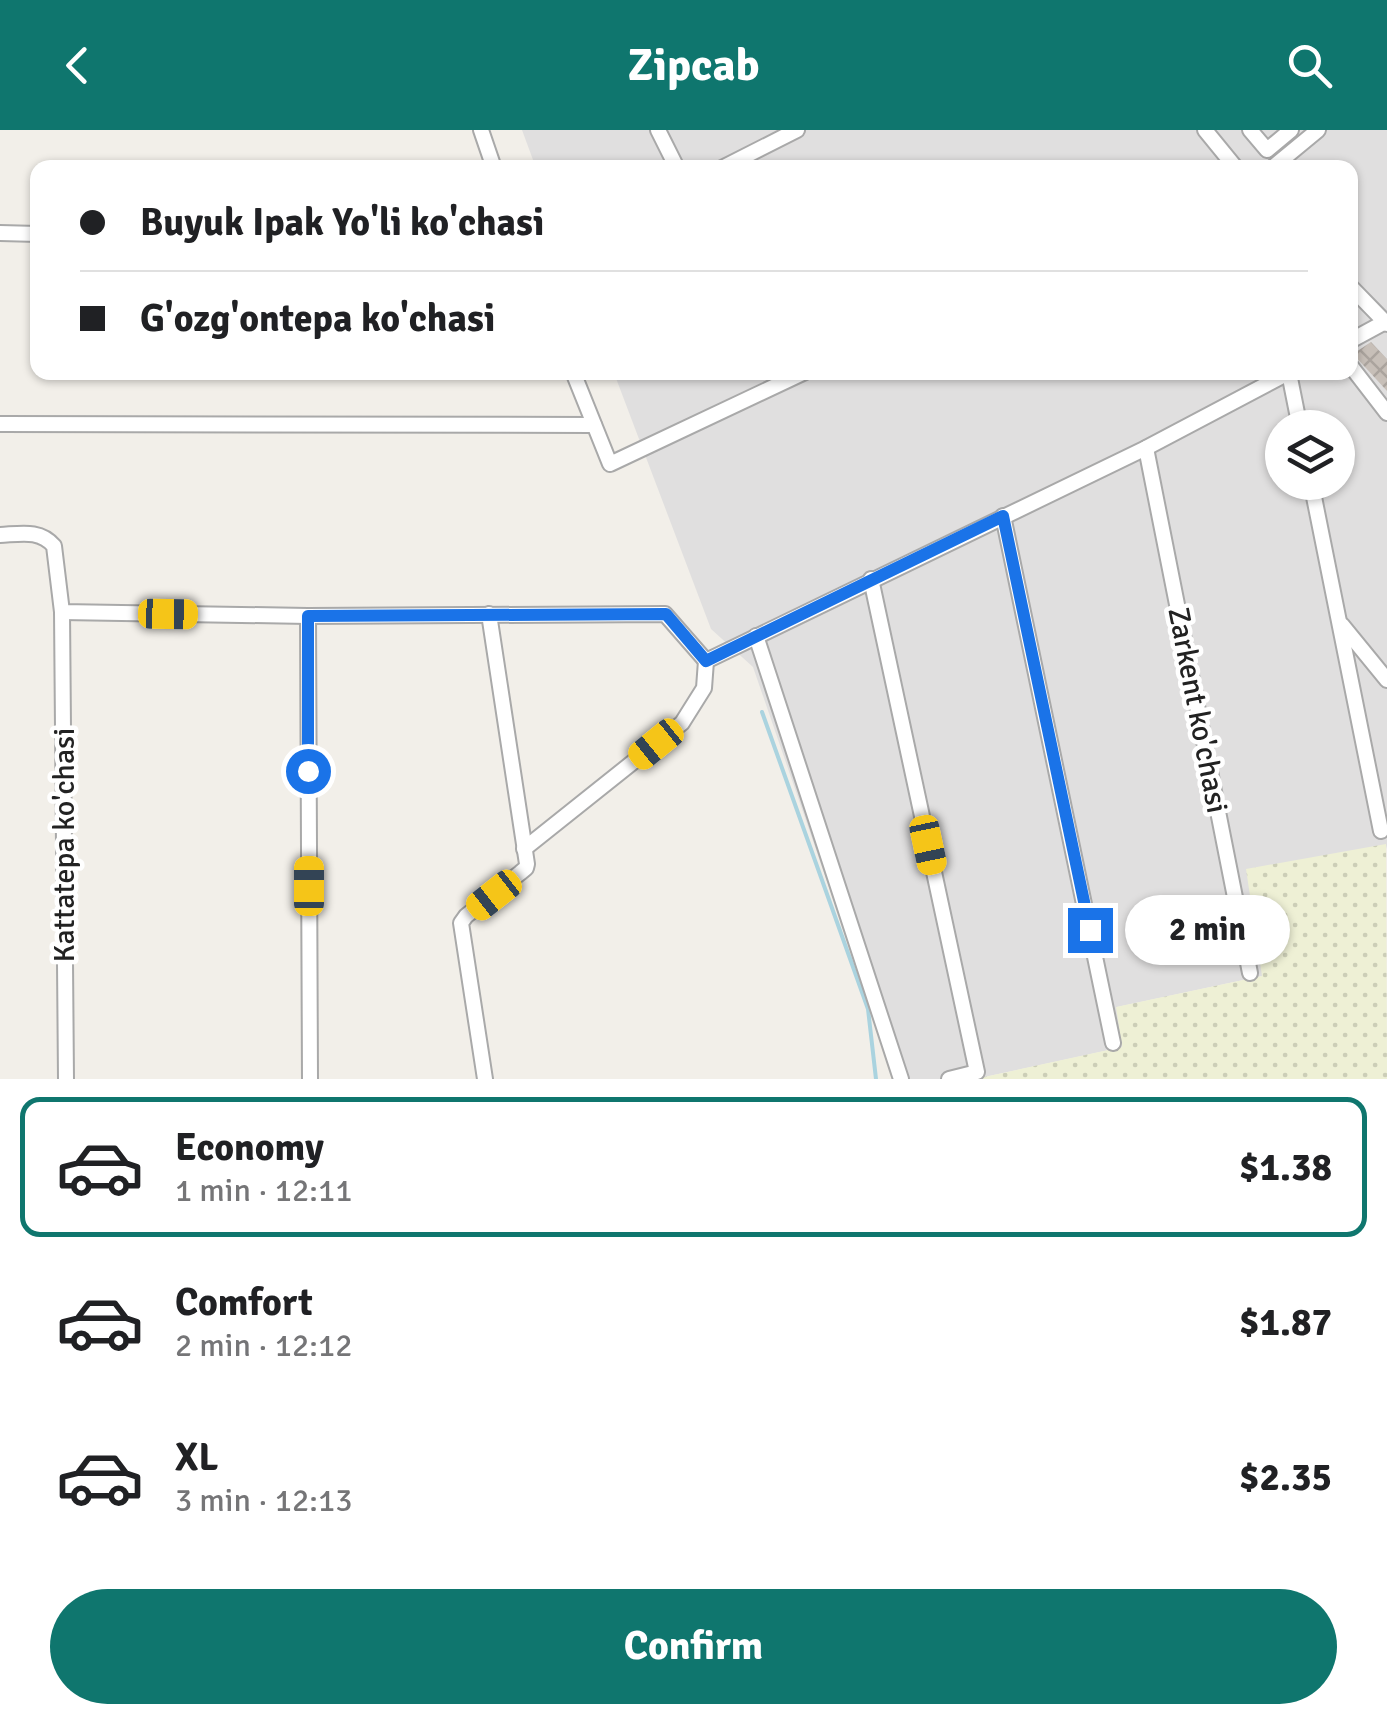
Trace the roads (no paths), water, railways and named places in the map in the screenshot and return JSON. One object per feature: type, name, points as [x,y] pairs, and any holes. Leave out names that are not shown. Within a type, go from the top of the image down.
[{"type":"street","points":[[481,130],[491,160]]},
{"type":"street","points":[[658,130],[673,160]]},
{"type":"street","points":[[738,160],[797,130]]},
{"type":"street","points":[[1205,130],[1229,160]]},
{"type":"street","points":[[1250,130],[1267,150],[1291,130]]},
{"type":"street","points":[[1282,160],[1318,130]]},
{"type":"street","points":[[0,233],[30,234]]},
{"type":"street","points":[[1358,294],[1386,323],[1358,337]]},
{"type":"street","points":[[1358,376],[1387,414]]},
{"type":"street","points":[[576,380],[610,464],[787,380]]},
{"type":"street","points":[[706,661],[1146,448],[1276,380]]},
{"type":"street","points":[[1290,380],[1296,410]]},
{"type":"street","points":[[0,424],[594,424]]},
{"type":"street","name":"Zarkent ko'chasi","points":[[1146,448],[1250,973]]},
{"type":"street","points":[[1315,500],[1381,831]]},
{"type":"street","points":[[1003,516],[1114,1043]]},
{"type":"street","name":"Kattatepa ko'chasi","points":[[0,535],[38,534],[54,546],[62,612],[66,1079]]},
{"type":"street","points":[[870,579],[977,1072],[949,1079]]},
{"type":"street","points":[[62,612],[308,616],[666,614],[706,661],[704,688],[682,722],[524,848]]},
{"type":"street","points":[[485,1079],[461,923],[526,868],[490,614]]},
{"type":"street","points":[[308,616],[310,1079]]},
{"type":"street","points":[[1339,621],[1387,680]]},
{"type":"street","points":[[756,636],[901,1079]]},
{"type":"waterway","points":[[762,712],[868,1009],[876,1079]]}]
